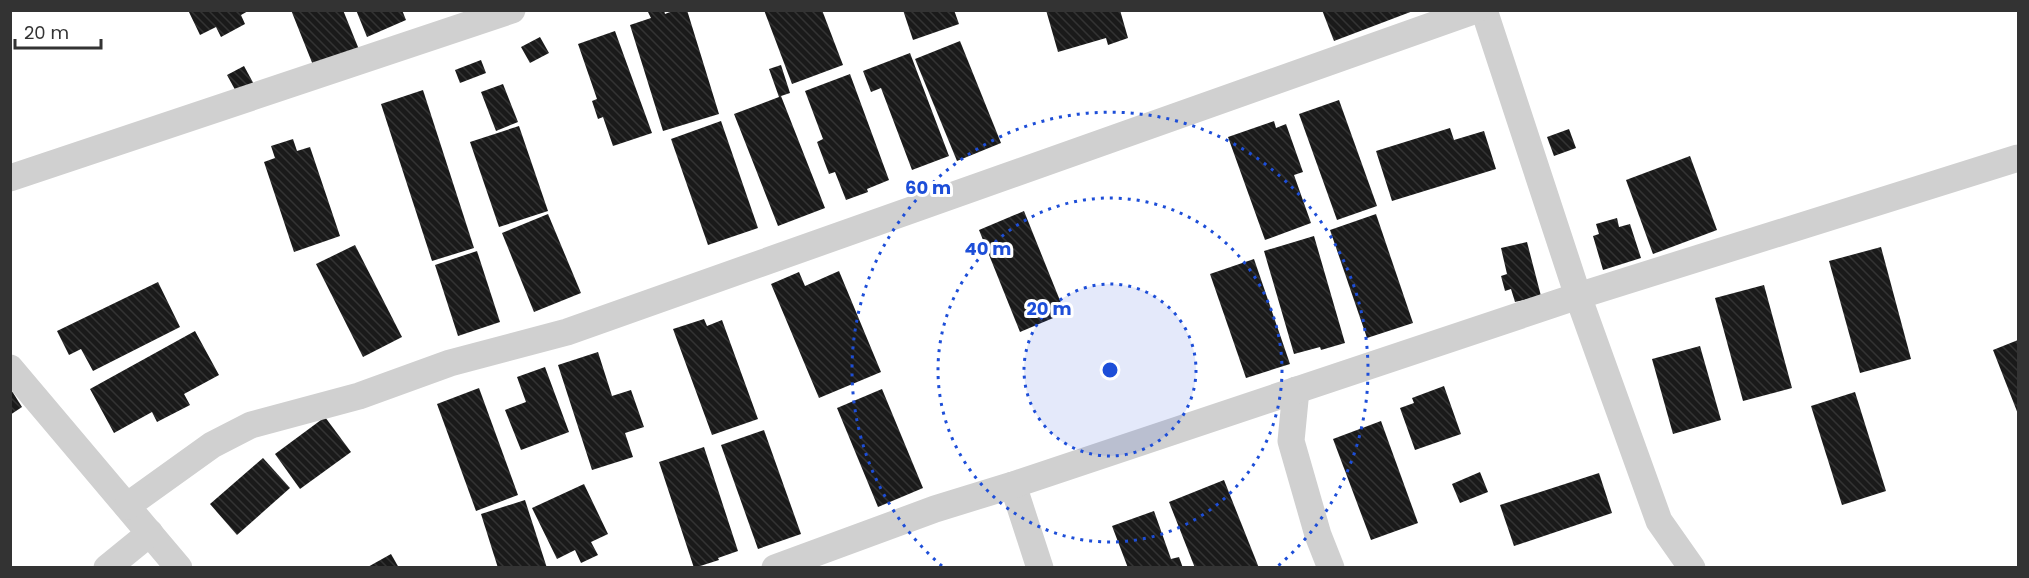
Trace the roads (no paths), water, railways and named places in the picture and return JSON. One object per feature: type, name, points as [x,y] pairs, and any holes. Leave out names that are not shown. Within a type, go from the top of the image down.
[{"type":"street","points":[[10,178],[512,10]]},
{"type":"street","points":[[127,506],[212,445],[251,425],[359,396],[450,363],[567,332],[1476,10]]},
{"type":"street","points":[[1484,10],[1578,296],[1659,521],[1692,567]]},
{"type":"street","points":[[775,567],[935,509],[1578,296],[2019,158]]},
{"type":"street","points":[[10,368],[179,567]]},
{"type":"street","points":[[1296,390],[1291,441],[1318,536],[1331,567]]},
{"type":"street","points":[[1013,485],[1040,567]]},
{"type":"street","points":[[107,567],[150,533]]}]
